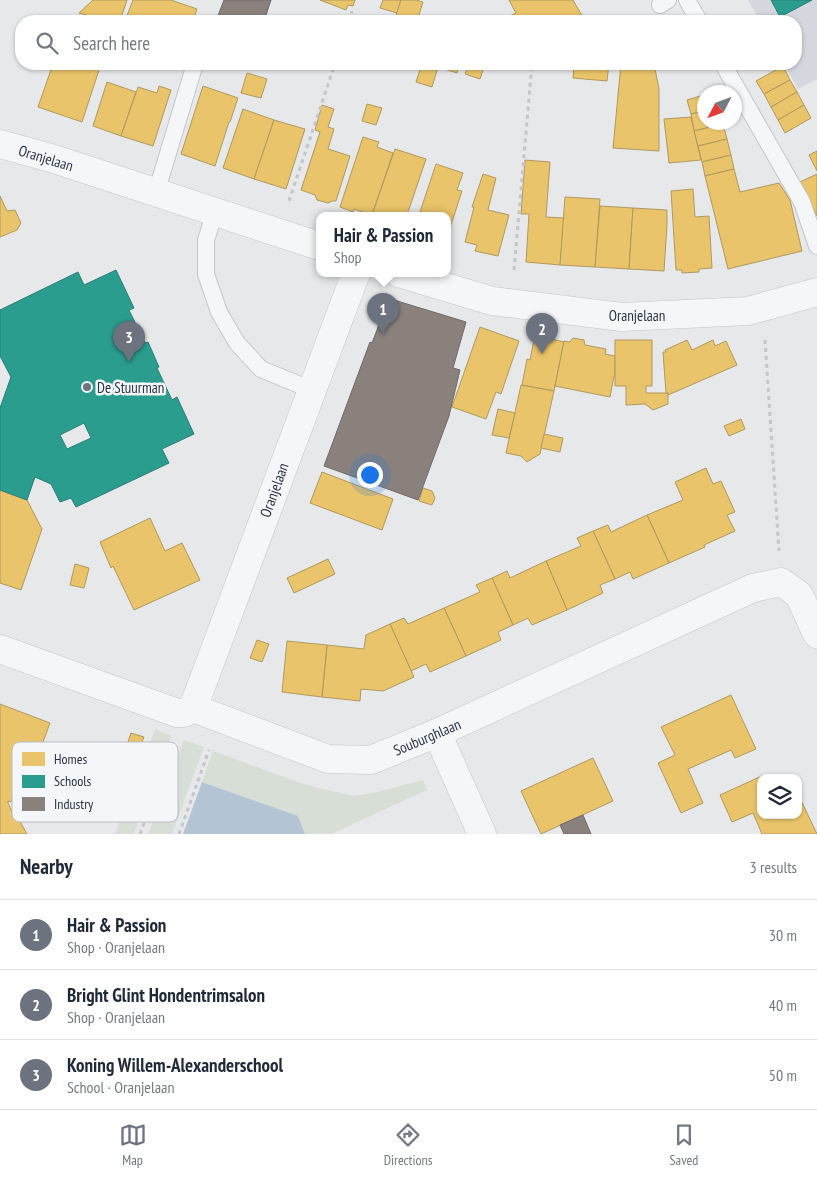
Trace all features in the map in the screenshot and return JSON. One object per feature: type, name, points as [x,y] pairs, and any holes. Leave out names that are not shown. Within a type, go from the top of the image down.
[{"type":"street","name":"Oranjelaan","points":[[0,144],[51,158],[316,245]]},
{"type":"street","name":"Oranjelaan","points":[[189,710],[354,277]]},
{"type":"street","name":"Oranjelaan","points":[[412,277],[492,301],[622,317],[748,311],[817,292]]},
{"type":"street","points":[[781,582],[799,595],[817,634]]},
{"type":"street","name":"Souburghlaan","points":[[0,649],[177,713],[189,710],[220,718],[328,758],[371,760],[437,733],[753,588],[781,582]]},
{"type":"street","points":[[437,733],[482,834]]},
{"type":"lane","points":[[687,0],[696,15]]},
{"type":"lane","points":[[156,193],[193,70]]},
{"type":"lane","points":[[726,70],[802,202],[817,246]]},
{"type":"lane","points":[[215,212],[206,240],[206,274],[219,312],[237,343],[261,369],[312,390]]},
{"type":"path","points":[[351,15],[352,11]]},
{"type":"path","points":[[279,232],[333,70]]},
{"type":"path","points":[[511,303],[531,70]]},
{"type":"path","points":[[762,307],[781,582]]},
{"type":"path","points":[[176,742],[189,710]]},
{"type":"path","points":[[179,834],[220,718]]},
{"type":"path","points":[[140,834],[145,822]]},
{"type":"shaded area","points":[[748,0],[817,0],[817,79],[798,89],[787,70],[802,70],[802,15],[757,15]]},
{"type":"shaded area","points":[[155,729],[171,736],[169,742],[150,742]]},
{"type":"shaded area","points":[[184,740],[204,747],[178,818],[178,756]]},
{"type":"shaded area","points":[[213,751],[313,787],[354,796],[374,793],[423,780],[427,790],[331,834],[305,834],[298,816],[202,782]]},
{"type":"shaded area","points":[[120,822],[139,822],[134,834],[115,834]]},
{"type":"shaded area","points":[[153,822],[176,822],[172,834],[148,834]]},
{"type":"water","points":[[202,782],[298,816],[305,834],[183,834]]},
{"type":"building: Homes","points":[[93,0],[127,0],[122,15],[86,15],[79,13]]},
{"type":"building: Homes","points":[[133,0],[171,0],[197,9],[195,15],[127,15]]},
{"type":"building: Homes","points":[[320,0],[355,0],[353,6],[348,5],[346,10]]},
{"type":"building: Homes","points":[[383,0],[401,0],[397,13],[380,8]]},
{"type":"building: Homes","points":[[401,0],[423,2],[419,15],[396,15]]},
{"type":"building: Homes","points":[[509,0],[573,0],[582,15],[512,15],[516,13]]},
{"type":"building: Homes","points":[[51,70],[99,70],[82,122],[38,107]]},
{"type":"building: Homes","points":[[420,70],[437,70],[432,87],[416,82]]},
{"type":"building: Homes","points":[[467,70],[483,70],[480,79],[465,74]]},
{"type":"building: Homes","points":[[574,70],[608,70],[607,81],[573,78]]},
{"type":"building: Homes","points":[[620,70],[655,70],[659,89],[659,151],[613,148]]},
{"type":"building: Homes","points":[[776,70],[785,70],[790,80],[764,94],[756,81]]},
{"type":"building: Homes","points":[[247,73],[267,79],[261,98],[241,93]]},
{"type":"building: Homes","points":[[790,80],[797,92],[771,107],[764,94]]},
{"type":"building: Homes","points":[[107,82],[136,92],[121,136],[93,126]]},
{"type":"building: Homes","points":[[159,86],[171,90],[153,146],[121,136],[138,87],[157,93]]},
{"type":"building: Homes","points":[[203,86],[238,98],[215,166],[181,154]]},
{"type":"building: Homes","points":[[797,92],[804,105],[778,120],[771,107]]},
{"type":"building: Homes","points":[[697,97],[697,113],[691,114],[687,100]]},
{"type":"building: Homes","points":[[367,104],[382,108],[376,125],[362,121]]},
{"type":"building: Homes","points":[[322,105],[334,109],[328,127],[334,129],[328,149],[350,156],[336,201],[328,203],[317,200],[315,195],[301,190],[320,132],[315,130]]},
{"type":"building: Homes","points":[[804,105],[811,118],[785,133],[778,120]]},
{"type":"building: Homes","points":[[243,109],[274,120],[254,179],[223,168]]},
{"type":"building: Homes","points":[[697,113],[698,130],[694,131],[691,114]]},
{"type":"building: Homes","points":[[691,117],[701,160],[669,163],[664,119]]},
{"type":"building: Homes","points":[[274,120],[305,129],[286,189],[254,179]]},
{"type":"building: Homes","points":[[725,130],[727,139],[698,146],[694,131]]},
{"type":"building: Homes","points":[[363,137],[379,142],[377,147],[393,153],[373,212],[363,212],[354,209],[353,212],[340,207]]},
{"type":"building: Homes","points":[[727,139],[731,155],[702,162],[698,146]]},
{"type":"building: Homes","points":[[395,149],[426,159],[408,212],[373,212]]},
{"type":"building: Homes","points":[[817,151],[817,171],[809,155]]},
{"type":"building: Homes","points":[[731,155],[734,169],[705,176],[702,162]]},
{"type":"building: Homes","points":[[525,160],[550,162],[546,217],[564,218],[560,265],[526,262],[529,214],[521,214]]},
{"type":"building: Homes","points":[[436,164],[463,173],[457,190],[462,191],[451,225],[451,212],[420,212]]},
{"type":"building: Homes","points":[[734,169],[740,192],[779,183],[790,200],[802,251],[728,269],[705,176]]},
{"type":"building: Homes","points":[[483,174],[496,178],[488,210],[509,215],[498,256],[475,251],[477,245],[465,242],[474,207],[472,207]]},
{"type":"building: Homes","points":[[817,174],[817,216],[800,182]]},
{"type":"building: Homes","points":[[693,189],[695,217],[709,216],[712,268],[699,269],[699,272],[682,273],[682,270],[676,270],[671,191]]},
{"type":"building: Homes","points":[[0,196],[7,211],[15,210],[21,223],[17,230],[0,237]]},
{"type":"building: Homes","points":[[565,197],[600,199],[595,267],[560,265]]},
{"type":"building: Homes","points":[[600,206],[633,208],[629,269],[595,267]]},
{"type":"building: Homes","points":[[633,208],[667,210],[664,271],[629,269]]},
{"type":"building: Homes","points":[[480,327],[519,341],[501,394],[496,392],[486,419],[452,407]]},
{"type":"building: Homes","points":[[535,335],[564,342],[554,391],[522,385],[527,359],[530,360]]},
{"type":"building: Homes","points":[[573,338],[584,340],[585,345],[606,349],[605,354],[615,356],[615,376],[610,397],[555,386],[564,341],[570,342]]},
{"type":"building: Homes","points":[[615,340],[652,340],[652,386],[646,386],[646,393],[668,393],[668,404],[653,410],[645,404],[626,405],[626,386],[615,386]]},
{"type":"building: Homes","points":[[687,340],[692,350],[713,340],[715,346],[726,341],[737,365],[668,395],[666,393],[663,352]]},
{"type":"building: Homes","points":[[521,385],[554,391],[540,454],[527,462],[521,456],[506,453]]},
{"type":"building: Homes","points":[[498,409],[515,413],[509,438],[492,435]]},
{"type":"building: Homes","points":[[741,419],[745,429],[729,436],[724,426]]},
{"type":"building: Homes","points":[[544,434],[563,438],[560,452],[541,448]]},
{"type":"building: Homes","points":[[706,468],[713,484],[721,481],[735,512],[727,515],[735,531],[669,563],[647,515],[683,500],[675,482]]},
{"type":"building: Homes","points":[[322,472],[393,499],[382,530],[310,503]]},
{"type":"building: Homes","points":[[423,488],[432,491],[435,498],[432,505],[419,501]]},
{"type":"building: Homes","points":[[0,490],[27,500],[42,529],[21,590],[0,583]]},
{"type":"building: Homes","points":[[647,515],[669,563],[633,579],[630,572],[615,579],[593,531],[608,525],[611,532]]},
{"type":"building: Homes","points":[[150,518],[165,551],[182,543],[200,580],[134,610],[113,566],[111,568],[100,542]]},
{"type":"building: Homes","points":[[593,531],[615,579],[600,585],[603,593],[567,610],[546,561],[581,546],[577,538]]},
{"type":"building: Homes","points":[[328,559],[335,574],[294,593],[287,578]]},
{"type":"building: Homes","points":[[546,561],[567,610],[532,625],[528,618],[513,625],[492,578],[507,571],[510,578]]},
{"type":"building: Homes","points":[[75,564],[89,568],[84,588],[70,585]]},
{"type":"building: Homes","points":[[492,578],[513,625],[498,632],[501,640],[466,656],[444,608],[480,592],[476,585]]},
{"type":"building: Homes","points":[[444,608],[466,656],[430,672],[426,664],[411,671],[390,624],[404,618],[408,624]]},
{"type":"building: Homes","points":[[390,624],[414,677],[383,691],[361,689],[360,701],[322,697],[327,645],[364,649],[366,635]]},
{"type":"building: Homes","points":[[257,640],[269,644],[262,662],[250,658]]},
{"type":"building: Homes","points":[[287,641],[327,645],[322,697],[282,692]]},
{"type":"building: Homes","points":[[731,695],[756,749],[735,758],[731,750],[688,769],[703,803],[681,813],[658,763],[675,755],[661,727]]},
{"type":"building: Homes","points":[[0,704],[50,723],[43,742],[12,742],[12,799],[8,803],[12,812],[12,822],[20,822],[27,834],[0,834]]},
{"type":"building: Homes","points":[[131,733],[144,737],[142,742],[128,742]]},
{"type":"building: Homes","points":[[593,758],[613,801],[541,834],[521,791]]},
{"type":"building: Homes","points":[[757,778],[757,819],[802,819],[802,802],[817,834],[762,834],[753,813],[732,822],[720,795]]},
{"type":"building: Schools","points":[[771,0],[812,0],[784,15],[779,15]]},
{"type":"building: Schools","name":"De Stuurman","points":[[116,270],[134,308],[129,310],[145,343],[148,342],[159,367],[157,368],[172,400],[177,397],[194,434],[162,449],[169,463],[76,507],[71,498],[60,502],[51,484],[35,477],[27,500],[0,490],[0,408],[11,377],[0,356],[0,310],[78,272],[84,285]],"holes":[[[84,423],[91,438],[67,449],[60,435]]]},
{"type":"building: Industry","points":[[224,0],[271,0],[266,15],[218,15]]},
{"type":"building: Industry","points":[[394,300],[466,322],[453,368],[460,370],[449,416],[418,500],[324,466],[370,342],[372,343],[387,304]]},
{"type":"building: Industry","points":[[583,815],[591,834],[564,834],[560,825]]},
{"type":"place","name":"Hair & Passion","points":[[383,334]]},
{"type":"place","name":"Bright Glint Hondentrimsalon","points":[[542,354]]},
{"type":"place","name":"Koning Willem-Alexanderschool","points":[[129,362]]},
{"type":"place","name":"De Stuurman","points":[[87,387]]}]
